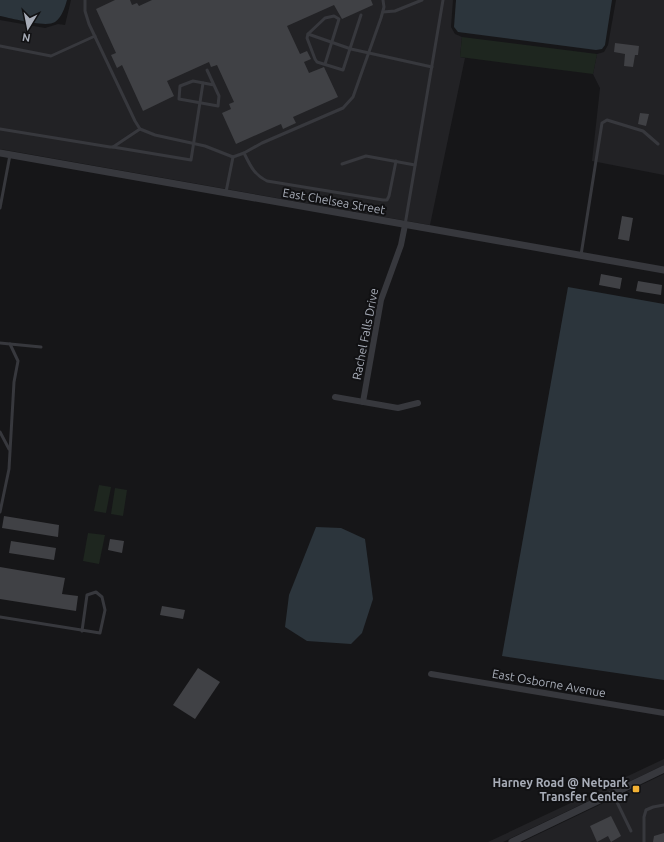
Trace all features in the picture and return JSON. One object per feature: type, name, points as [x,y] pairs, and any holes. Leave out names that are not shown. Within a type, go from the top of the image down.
[{"type":"street","name":"East Chelsea Street","points":[[0,153],[664,270]]},
{"type":"street","name":"Rachel Falls Drive","points":[[363,402],[380,300],[401,245],[405,225]]},
{"type":"street","points":[[335,397],[398,408],[418,403]]},
{"type":"street","name":"East Osborne Avenue","points":[[431,674],[664,713]]},
{"type":"street","points":[[512,842],[664,769]]},
{"type":"lane","points":[[85,0],[85,11],[94,36],[140,129],[155,135],[205,146],[233,157],[244,154],[262,144],[343,108],[353,97],[383,12],[383,0]]},
{"type":"lane","points":[[383,12],[395,12],[422,0]]},
{"type":"lane","points":[[405,225],[443,0]]},
{"type":"lane","points":[[325,64],[339,20],[334,16],[325,18],[308,34],[307,38],[315,59],[325,64],[343,70],[361,15]]},
{"type":"lane","points":[[308,34],[368,54],[432,67]]},
{"type":"lane","points":[[0,46],[51,56],[94,36]]},
{"type":"lane","points":[[207,70],[214,85],[219,96],[218,106],[179,99],[180,86],[193,81],[214,85]]},
{"type":"lane","points":[[0,129],[191,160],[203,83]]},
{"type":"lane","points":[[581,255],[602,123],[607,120],[643,131],[658,144]]},
{"type":"lane","points":[[113,147],[140,129]]},
{"type":"lane","points":[[244,154],[254,172],[260,178],[267,181],[383,200],[387,200],[389,196],[396,162]]},
{"type":"lane","points":[[0,208],[10,155]]},
{"type":"lane","points":[[342,164],[366,156],[416,165]]},
{"type":"lane","points":[[226,193],[233,157]]},
{"type":"lane","points":[[0,342],[41,347]]},
{"type":"lane","points":[[0,510],[8,469],[14,382],[18,361],[10,344]]},
{"type":"lane","points":[[0,432],[9,451]]},
{"type":"lane","points":[[0,617],[100,633],[104,610],[102,597],[96,592],[87,595],[82,630]]},
{"type":"lane","points":[[613,794],[631,831]]},
{"type":"lane","points":[[644,842],[644,817],[646,810],[653,806],[664,805]]},
{"type":"shaded area","points":[[0,0],[67,0],[60,17],[51,24],[44,24],[0,16]]},
{"type":"shaded area","points":[[71,0],[453,0],[451,27],[455,34],[462,37],[460,57],[465,58],[430,225],[0,149],[0,20],[45,28],[58,24],[65,25]]},
{"type":"shaded area","points":[[456,0],[612,0],[605,45],[602,49],[596,50],[458,32],[454,27]]},
{"type":"shaded area","points":[[616,0],[664,0],[664,175],[592,161],[600,88],[593,74],[597,54],[604,52],[608,45]]},
{"type":"shaded area","points":[[462,37],[597,54],[593,74],[460,57]]},
{"type":"shaded area","points":[[568,287],[664,304],[664,680],[502,656]]},
{"type":"shaded area","points":[[99,485],[111,487],[106,513],[94,511]]},
{"type":"shaded area","points":[[115,488],[127,490],[123,516],[111,514]]},
{"type":"shaded area","points":[[316,527],[341,528],[365,539],[373,599],[362,633],[351,644],[307,641],[285,627],[289,595]]},
{"type":"shaded area","points":[[88,533],[105,535],[99,564],[83,561]]},
{"type":"shaded area","points":[[664,759],[664,765],[503,842],[488,842]]},
{"type":"shaded area","points":[[664,774],[664,842],[522,842]]},
{"type":"building","points":[[115,0],[130,0],[132,5],[137,3],[139,6],[152,0],[371,0],[373,5],[342,19],[334,5],[287,26],[300,54],[307,51],[311,59],[304,62],[309,73],[324,67],[338,97],[293,117],[296,123],[283,129],[281,124],[236,144],[222,113],[231,109],[229,104],[234,102],[217,65],[211,67],[209,62],[167,81],[174,96],[143,111],[122,65],[117,68],[111,55],[116,53],[96,9]]},
{"type":"building","points":[[615,43],[639,46],[638,55],[635,55],[633,67],[624,66],[625,54],[614,52]]},
{"type":"building","points":[[640,113],[649,114],[646,126],[638,124]]},
{"type":"building","points":[[622,216],[633,218],[629,241],[618,239]]},
{"type":"building","points":[[601,274],[622,278],[620,289],[599,285]]},
{"type":"building","points":[[638,281],[662,285],[661,295],[636,291]]},
{"type":"building","points":[[4,516],[59,525],[58,537],[2,528]]},
{"type":"building","points":[[110,539],[124,541],[122,553],[108,550]]},
{"type":"building","points":[[11,541],[56,548],[54,560],[9,553]]},
{"type":"building","points":[[0,567],[65,578],[62,594],[78,596],[76,611],[0,599]]},
{"type":"building","points":[[162,606],[185,610],[183,619],[160,615]]},
{"type":"building","points":[[198,668],[220,682],[195,719],[173,705]]},
{"type":"building","points":[[611,816],[621,836],[611,842],[608,836],[597,842],[590,826]]},
{"type":"building","points":[[664,833],[664,842],[653,842],[654,836]]},
{"type":"place","name":"Harney Road @ Netpark Transfer Center","points":[[636,789]]}]
